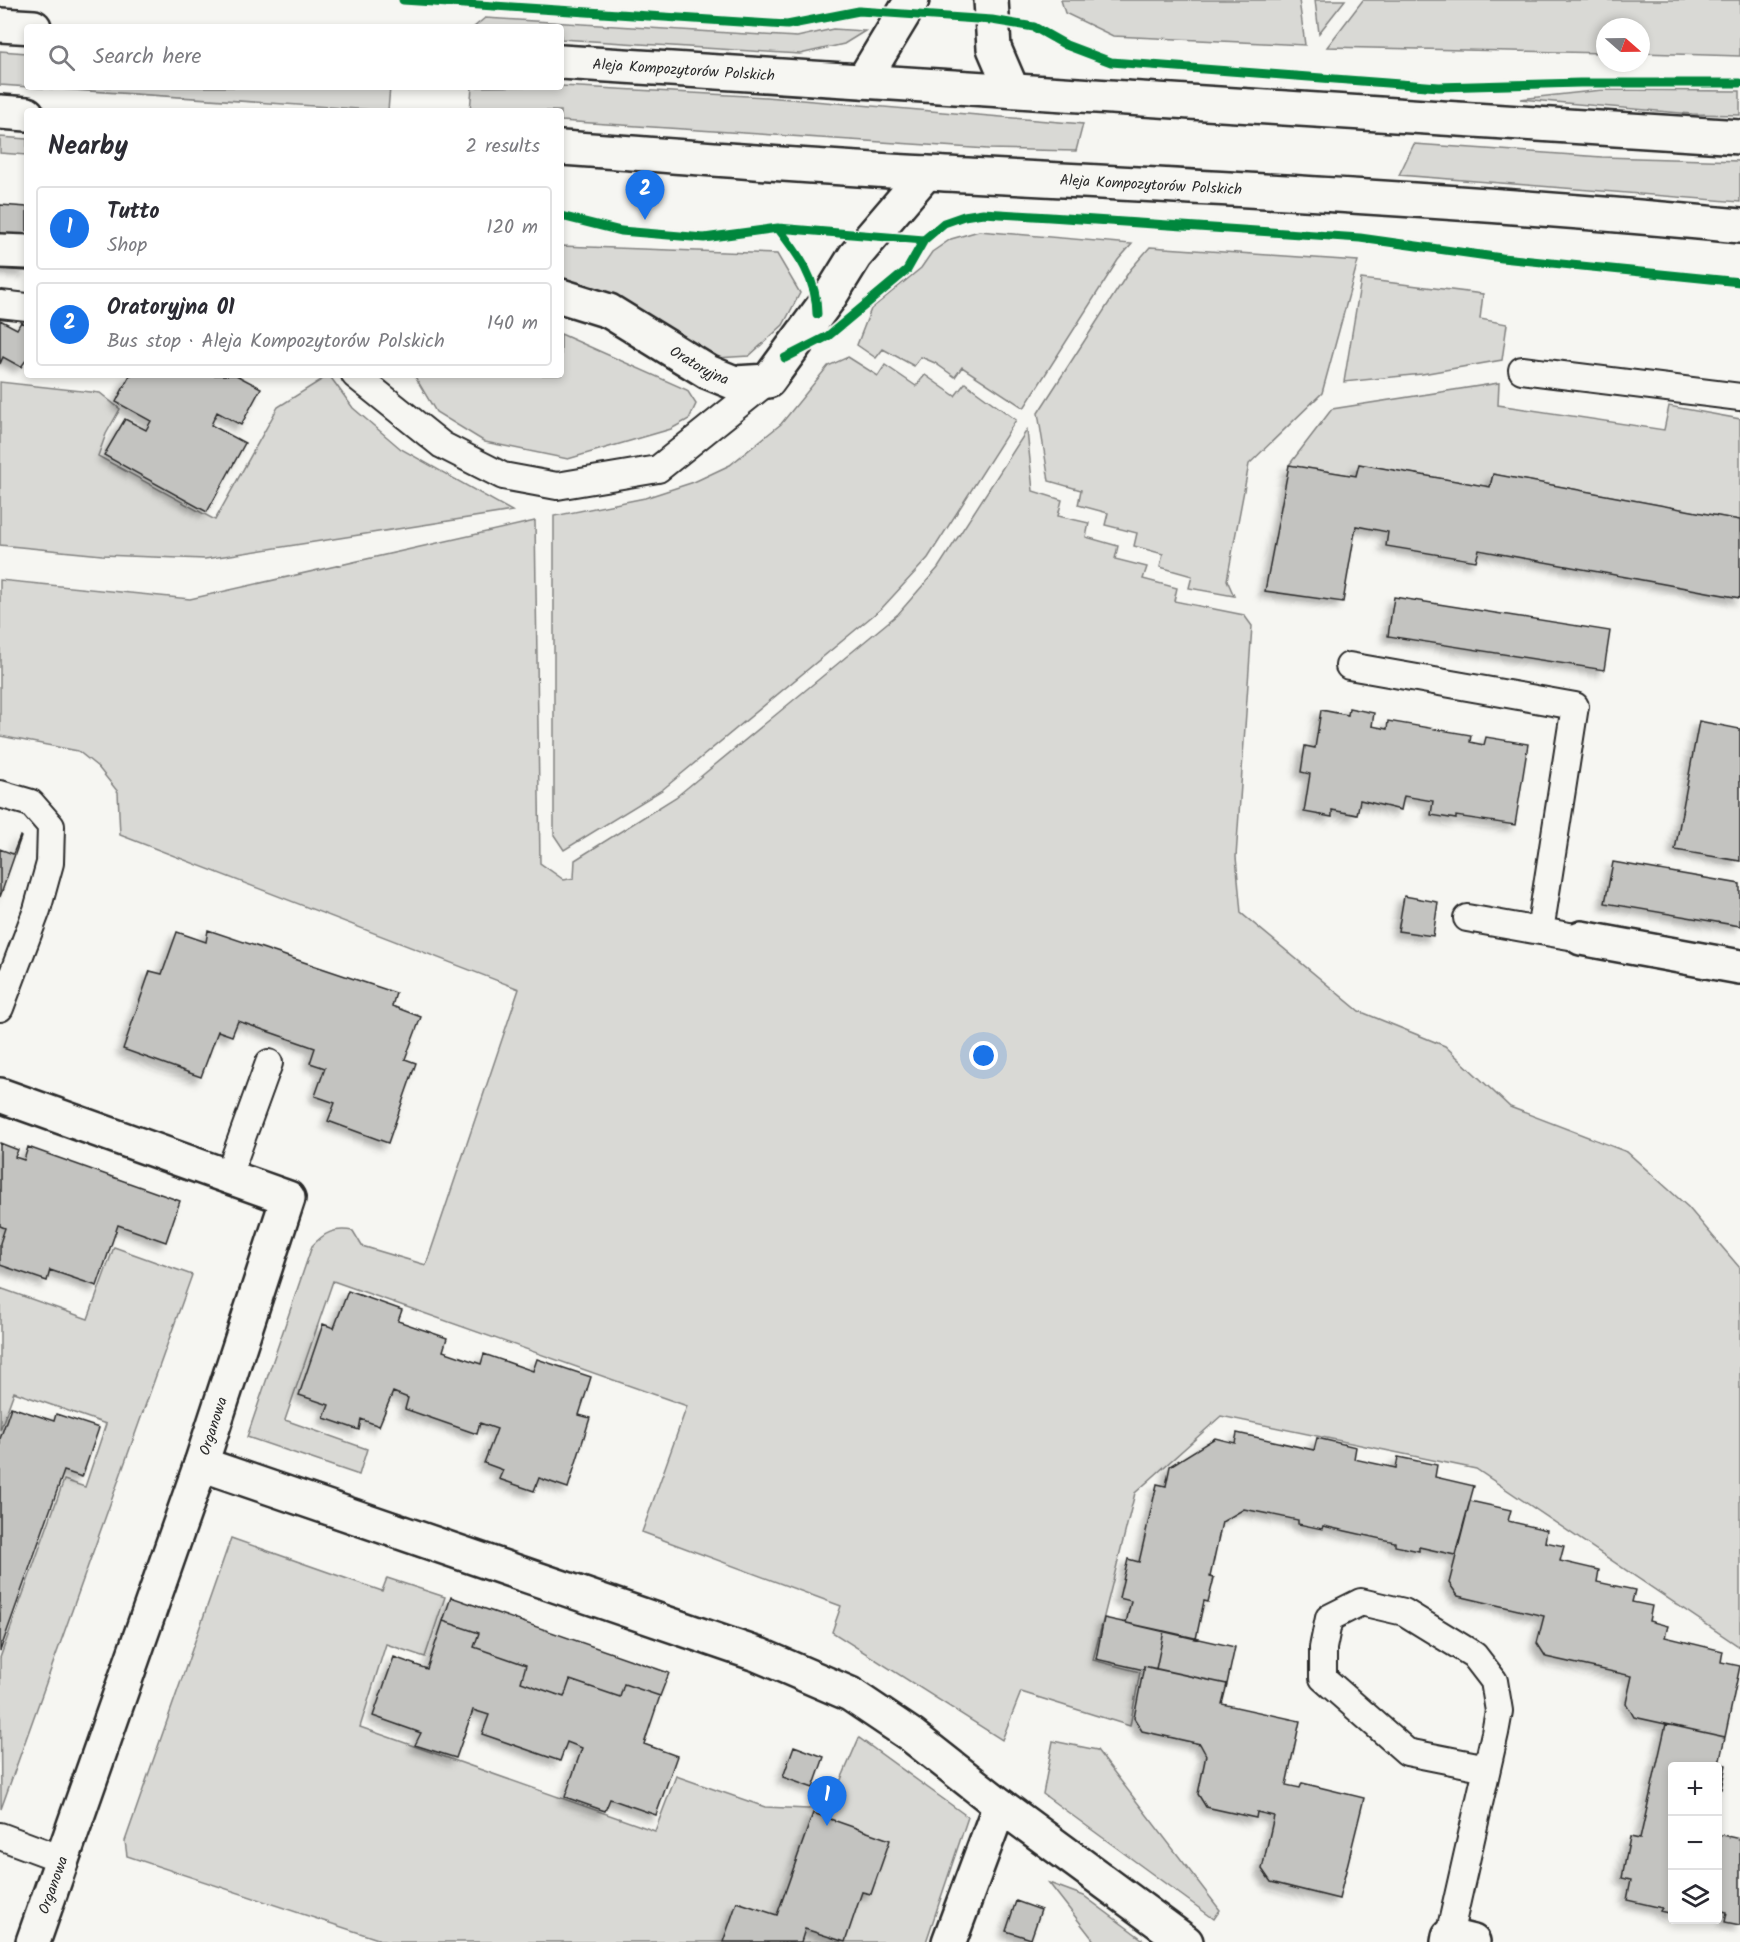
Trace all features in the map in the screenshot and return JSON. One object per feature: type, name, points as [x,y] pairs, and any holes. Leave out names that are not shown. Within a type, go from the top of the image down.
[{"type":"street","points":[[863,81],[912,0]]},
{"type":"street","points":[[991,0],[994,48],[1012,90]]},
{"type":"street","points":[[0,25],[24,26]]},
{"type":"street","name":"Aleja Kompozytorów Polskich","points":[[564,62],[1740,137]]},
{"type":"street","points":[[0,112],[24,114]]},
{"type":"street","name":"Aleja Kompozytorów Polskich","points":[[564,148],[926,173],[1384,198],[1740,226]]},
{"type":"street","points":[[768,381],[829,298],[855,256],[926,173]]},
{"type":"street","points":[[0,251],[24,252]]},
{"type":"street","name":"Oratoryjna","points":[[564,297],[609,311],[708,372],[735,383],[768,381]]},
{"type":"street","points":[[1581,938],[1740,967]]},
{"type":"street","name":"Organowa","points":[[0,1095],[288,1198],[201,1464],[33,1942]]},
{"type":"street","points":[[201,1464],[759,1655],[850,1694],[911,1735],[1000,1805],[1186,1942]]},
{"type":"street","points":[[949,1942],[1000,1805]]},
{"type":"lane","points":[[0,304],[24,307]]},
{"type":"lane","points":[[1522,370],[1740,397]]},
{"type":"lane","points":[[359,378],[442,445],[503,476],[557,486],[658,469],[768,381]]},
{"type":"lane","points":[[1349,666],[1575,706],[1540,931]]},
{"type":"lane","points":[[0,794],[31,802],[51,826],[50,863],[37,910],[0,1008]]},
{"type":"lane","points":[[1467,918],[1581,938]]},
{"type":"lane","points":[[228,1176],[269,1063]]},
{"type":"lane","points":[[1457,1940],[1499,1711],[1494,1680],[1474,1655],[1404,1612],[1361,1602],[1329,1618],[1323,1648],[1323,1678],[1407,1752],[1487,1768]]},
{"type":"lane","points":[[0,1836],[62,1859]]},
{"type":"shaded area","points":[[1061,0],[1299,0],[1305,45],[1113,36],[1065,13]]},
{"type":"shaded area","points":[[1315,0],[1345,0],[1319,33]]},
{"type":"shaded area","points":[[1363,0],[1740,0],[1740,56],[1650,53],[1650,18],[1596,18],[1596,53],[1327,47]]},
{"type":"shaded area","points":[[485,18],[797,37],[833,29],[865,31],[844,44],[800,54],[564,39],[564,24],[478,24]]},
{"type":"shaded area","points":[[0,51],[24,53],[24,87],[0,85]]},
{"type":"shaded area","points":[[564,86],[766,97],[1083,124],[1076,151],[988,149],[564,121],[564,108],[470,108],[472,90],[564,90]]},
{"type":"shaded area","points":[[75,90],[390,90],[388,108],[343,108]]},
{"type":"shaded area","points":[[1602,90],[1740,91],[1740,115],[1692,114],[1520,99]]},
{"type":"shaded area","points":[[0,137],[24,139],[24,155],[0,153]]},
{"type":"shaded area","points":[[1414,144],[1602,157],[1740,161],[1740,202],[1399,175]]},
{"type":"shaded area","points":[[979,231],[1132,244],[1118,260],[1024,408],[962,367],[955,377],[935,363],[921,357],[914,366],[883,349],[876,358],[857,345],[871,309],[921,268],[932,252],[951,239]]},
{"type":"shaded area","points":[[564,246],[777,254],[800,293],[783,325],[749,356],[716,358],[564,283]]},
{"type":"shaded area","points":[[1150,247],[1358,261],[1322,393],[1249,464],[1227,580],[1234,596],[1189,588],[1192,576],[1160,567],[1163,554],[1134,546],[1137,533],[1105,525],[1108,513],[1078,505],[1081,490],[1049,481],[1038,413],[1130,270]]},
{"type":"shaded area","points":[[1361,279],[1483,294],[1480,319],[1507,324],[1502,360],[1422,374],[1344,382]]},
{"type":"shaded area","points":[[564,335],[687,390],[696,404],[689,419],[671,429],[568,459],[485,442],[436,412],[416,378],[564,378]]},
{"type":"shaded area","points":[[848,357],[878,376],[885,365],[916,386],[925,375],[955,396],[965,383],[1016,420],[928,558],[882,608],[662,790],[564,850],[554,835],[554,516],[645,498],[694,482],[730,465],[781,424],[828,366]]},
{"type":"shaded area","points":[[324,378],[331,378],[353,408],[401,449],[512,511],[205,559],[102,555],[0,545],[0,382],[100,393],[120,409],[106,434],[98,456],[215,520],[278,407]]},
{"type":"shaded area","points":[[1499,383],[1498,405],[1664,430],[1669,406],[1740,419],[1740,520],[1493,474],[1490,487],[1359,464],[1356,476],[1289,465],[1332,409]]},
{"type":"shaded area","points":[[1027,430],[1033,491],[1062,500],[1058,516],[1089,523],[1086,537],[1118,546],[1115,559],[1147,567],[1143,579],[1177,588],[1174,601],[1244,615],[1252,626],[1236,857],[1241,913],[1359,1011],[1445,1046],[1510,1107],[1627,1152],[1688,1207],[1740,1268],[1740,1647],[1476,1469],[1221,1416],[1135,1493],[1093,1660],[1140,1672],[1130,1726],[1021,1692],[1002,1740],[832,1632],[841,1606],[642,1532],[687,1406],[333,1281],[285,1420],[367,1449],[359,1475],[247,1437],[312,1246],[317,1241],[335,1231],[353,1231],[362,1246],[426,1265],[519,989],[120,835],[118,792],[98,767],[78,751],[0,736],[0,580],[190,599],[535,521],[540,863],[564,880],[574,878],[575,860],[676,797],[898,614],[938,568]]},
{"type":"shaded area","points":[[114,1247],[192,1275],[1,1809],[0,1658],[64,1480],[85,1487],[106,1424],[14,1392],[0,1430],[0,1288],[88,1319]]},
{"type":"shaded area","points":[[231,1538],[382,1591],[387,1578],[445,1597],[425,1657],[386,1644],[360,1727],[655,1831],[676,1776],[765,1807],[808,1809],[830,1805],[859,1738],[968,1817],[926,1942],[387,1942],[127,1856],[125,1841]]},
{"type":"shaded area","points":[[1053,1741],[1097,1750],[1220,1910],[1214,1919],[1043,1794]]},
{"type":"shaded area","points":[[1049,1883],[1084,1896],[1146,1942],[1095,1942]]},
{"type":"building","points":[[0,205],[24,207],[24,271],[0,269]]},
{"type":"building","points":[[0,320],[17,329],[21,322],[24,324],[24,363],[21,367],[3,357],[0,364]]},
{"type":"building","points":[[128,378],[242,378],[261,388],[241,425],[217,412],[211,425],[245,443],[207,512],[104,455],[125,419],[146,430],[151,421],[116,402]]},
{"type":"building","points":[[1359,464],[1490,487],[1493,474],[1740,520],[1740,598],[1479,550],[1476,561],[1386,546],[1388,532],[1356,526],[1343,602],[1265,591],[1289,465],[1356,476]]},
{"type":"building","points":[[1394,597],[1610,631],[1604,670],[1388,636]]},
{"type":"building","points":[[1349,708],[1374,713],[1372,726],[1387,729],[1388,721],[1471,735],[1470,742],[1484,745],[1486,737],[1528,744],[1515,825],[1456,816],[1456,819],[1431,815],[1433,801],[1404,796],[1401,810],[1360,800],[1357,815],[1332,810],[1332,817],[1304,812],[1310,774],[1301,772],[1305,746],[1315,748],[1321,710],[1348,715]]},
{"type":"building","points":[[1699,721],[1740,729],[1740,861],[1675,850]]},
{"type":"building","points":[[20,836],[0,897],[0,849],[13,854]]},
{"type":"building","points":[[1613,862],[1740,884],[1740,926],[1605,903]]},
{"type":"building","points":[[1404,896],[1438,902],[1433,936],[1398,931]]},
{"type":"building","points":[[208,930],[396,993],[392,1006],[421,1017],[405,1059],[416,1063],[388,1143],[328,1121],[335,1103],[315,1096],[325,1068],[310,1063],[315,1048],[238,1021],[232,1036],[218,1031],[201,1077],[123,1049],[150,971],[162,974],[177,932],[206,942]]},
{"type":"building","points":[[0,1143],[18,1150],[15,1157],[24,1160],[28,1147],[180,1201],[166,1242],[118,1225],[97,1286],[50,1270],[47,1281],[0,1265],[0,1243],[5,1228],[0,1226]]},
{"type":"building","points":[[348,1291],[402,1310],[398,1321],[447,1338],[443,1351],[481,1364],[484,1354],[533,1371],[537,1359],[591,1377],[579,1415],[590,1418],[568,1488],[539,1478],[534,1491],[499,1479],[503,1470],[484,1463],[497,1429],[480,1423],[477,1434],[405,1409],[408,1398],[393,1392],[379,1426],[361,1419],[359,1430],[324,1418],[329,1405],[299,1395],[323,1324],[334,1328]]},
{"type":"building","points":[[11,1407],[54,1421],[56,1414],[99,1428],[82,1477],[64,1471],[0,1651],[0,1439]]},
{"type":"building","points":[[1237,1433],[1314,1450],[1317,1438],[1356,1447],[1354,1459],[1396,1468],[1398,1457],[1437,1465],[1435,1477],[1474,1486],[1455,1555],[1419,1547],[1419,1551],[1395,1546],[1395,1542],[1323,1526],[1322,1529],[1298,1524],[1298,1520],[1244,1509],[1222,1522],[1210,1577],[1214,1578],[1208,1602],[1204,1601],[1196,1639],[1126,1623],[1131,1601],[1119,1598],[1128,1559],[1139,1562],[1157,1484],[1166,1486],[1170,1466],[1215,1438],[1235,1443]]},
{"type":"building","points":[[1470,1501],[1511,1510],[1508,1521],[1547,1530],[1545,1542],[1564,1546],[1560,1561],[1599,1570],[1597,1582],[1635,1590],[1632,1602],[1652,1606],[1649,1621],[1668,1626],[1665,1637],[1723,1651],[1721,1662],[1740,1666],[1725,1737],[1634,1717],[1626,1703],[1632,1676],[1546,1657],[1537,1643],[1544,1616],[1458,1596],[1449,1583]]},
{"type":"building","points":[[451,1597],[669,1673],[660,1696],[624,1684],[620,1697],[570,1680],[564,1697],[521,1682],[526,1665],[474,1647],[479,1633],[443,1621]]},
{"type":"building","points":[[1104,1618],[1164,1631],[1156,1669],[1144,1666],[1144,1670],[1096,1659]]},
{"type":"building","points":[[443,1621],[479,1633],[474,1647],[526,1665],[521,1682],[564,1697],[570,1680],[620,1697],[624,1684],[660,1696],[644,1744],[677,1756],[656,1815],[610,1799],[605,1811],[565,1797],[582,1748],[567,1742],[560,1761],[482,1734],[489,1715],[473,1710],[456,1758],[415,1745],[421,1733],[373,1716],[394,1657],[427,1669]]},
{"type":"building","points":[[1164,1631],[1235,1647],[1227,1684],[1156,1669]]},
{"type":"building","points":[[1144,1666],[1227,1684],[1222,1704],[1300,1721],[1286,1785],[1300,1788],[1302,1783],[1364,1798],[1339,1899],[1271,1882],[1262,1869],[1274,1816],[1257,1812],[1256,1818],[1206,1807],[1198,1794],[1206,1755],[1200,1744],[1142,1731],[1134,1718]]},
{"type":"building","points":[[1666,1724],[1725,1737],[1719,1762],[1668,1762],[1668,1913],[1660,1911],[1662,1908],[1627,1900],[1631,1880],[1622,1878],[1630,1837],[1640,1839]]},
{"type":"building","points":[[794,1746],[824,1757],[813,1788],[783,1777]]},
{"type":"building","points":[[1722,1764],[1726,1765],[1722,1784]]},
{"type":"building","points":[[813,1813],[890,1840],[871,1894],[862,1892],[845,1942],[805,1929],[801,1942],[723,1942],[737,1902],[777,1915]]},
{"type":"building","points":[[1722,1835],[1740,1839],[1740,1925],[1725,1922],[1727,1912],[1722,1911]]},
{"type":"building","points":[[1016,1901],[1041,1910],[1031,1939],[1006,1931]]},
{"type":"cycle path","points":[[403,0],[787,25],[859,11],[992,20],[1034,27],[1066,45],[1111,62],[1439,87],[1580,83],[1740,83]]},
{"type":"cycle path","points":[[564,217],[621,231],[704,238],[778,228],[924,240],[944,223],[964,216],[983,213],[1360,238],[1502,258],[1740,282]]},
{"type":"cycle path","points":[[778,228],[799,257],[810,278],[814,289],[817,314]]},
{"type":"cycle path","points":[[785,358],[828,336],[907,270],[924,240]]},
{"type":"place","name":"Oratoryjna 01","points":[[645,220]]},
{"type":"place","name":"Tutto","points":[[827,1826]]}]
